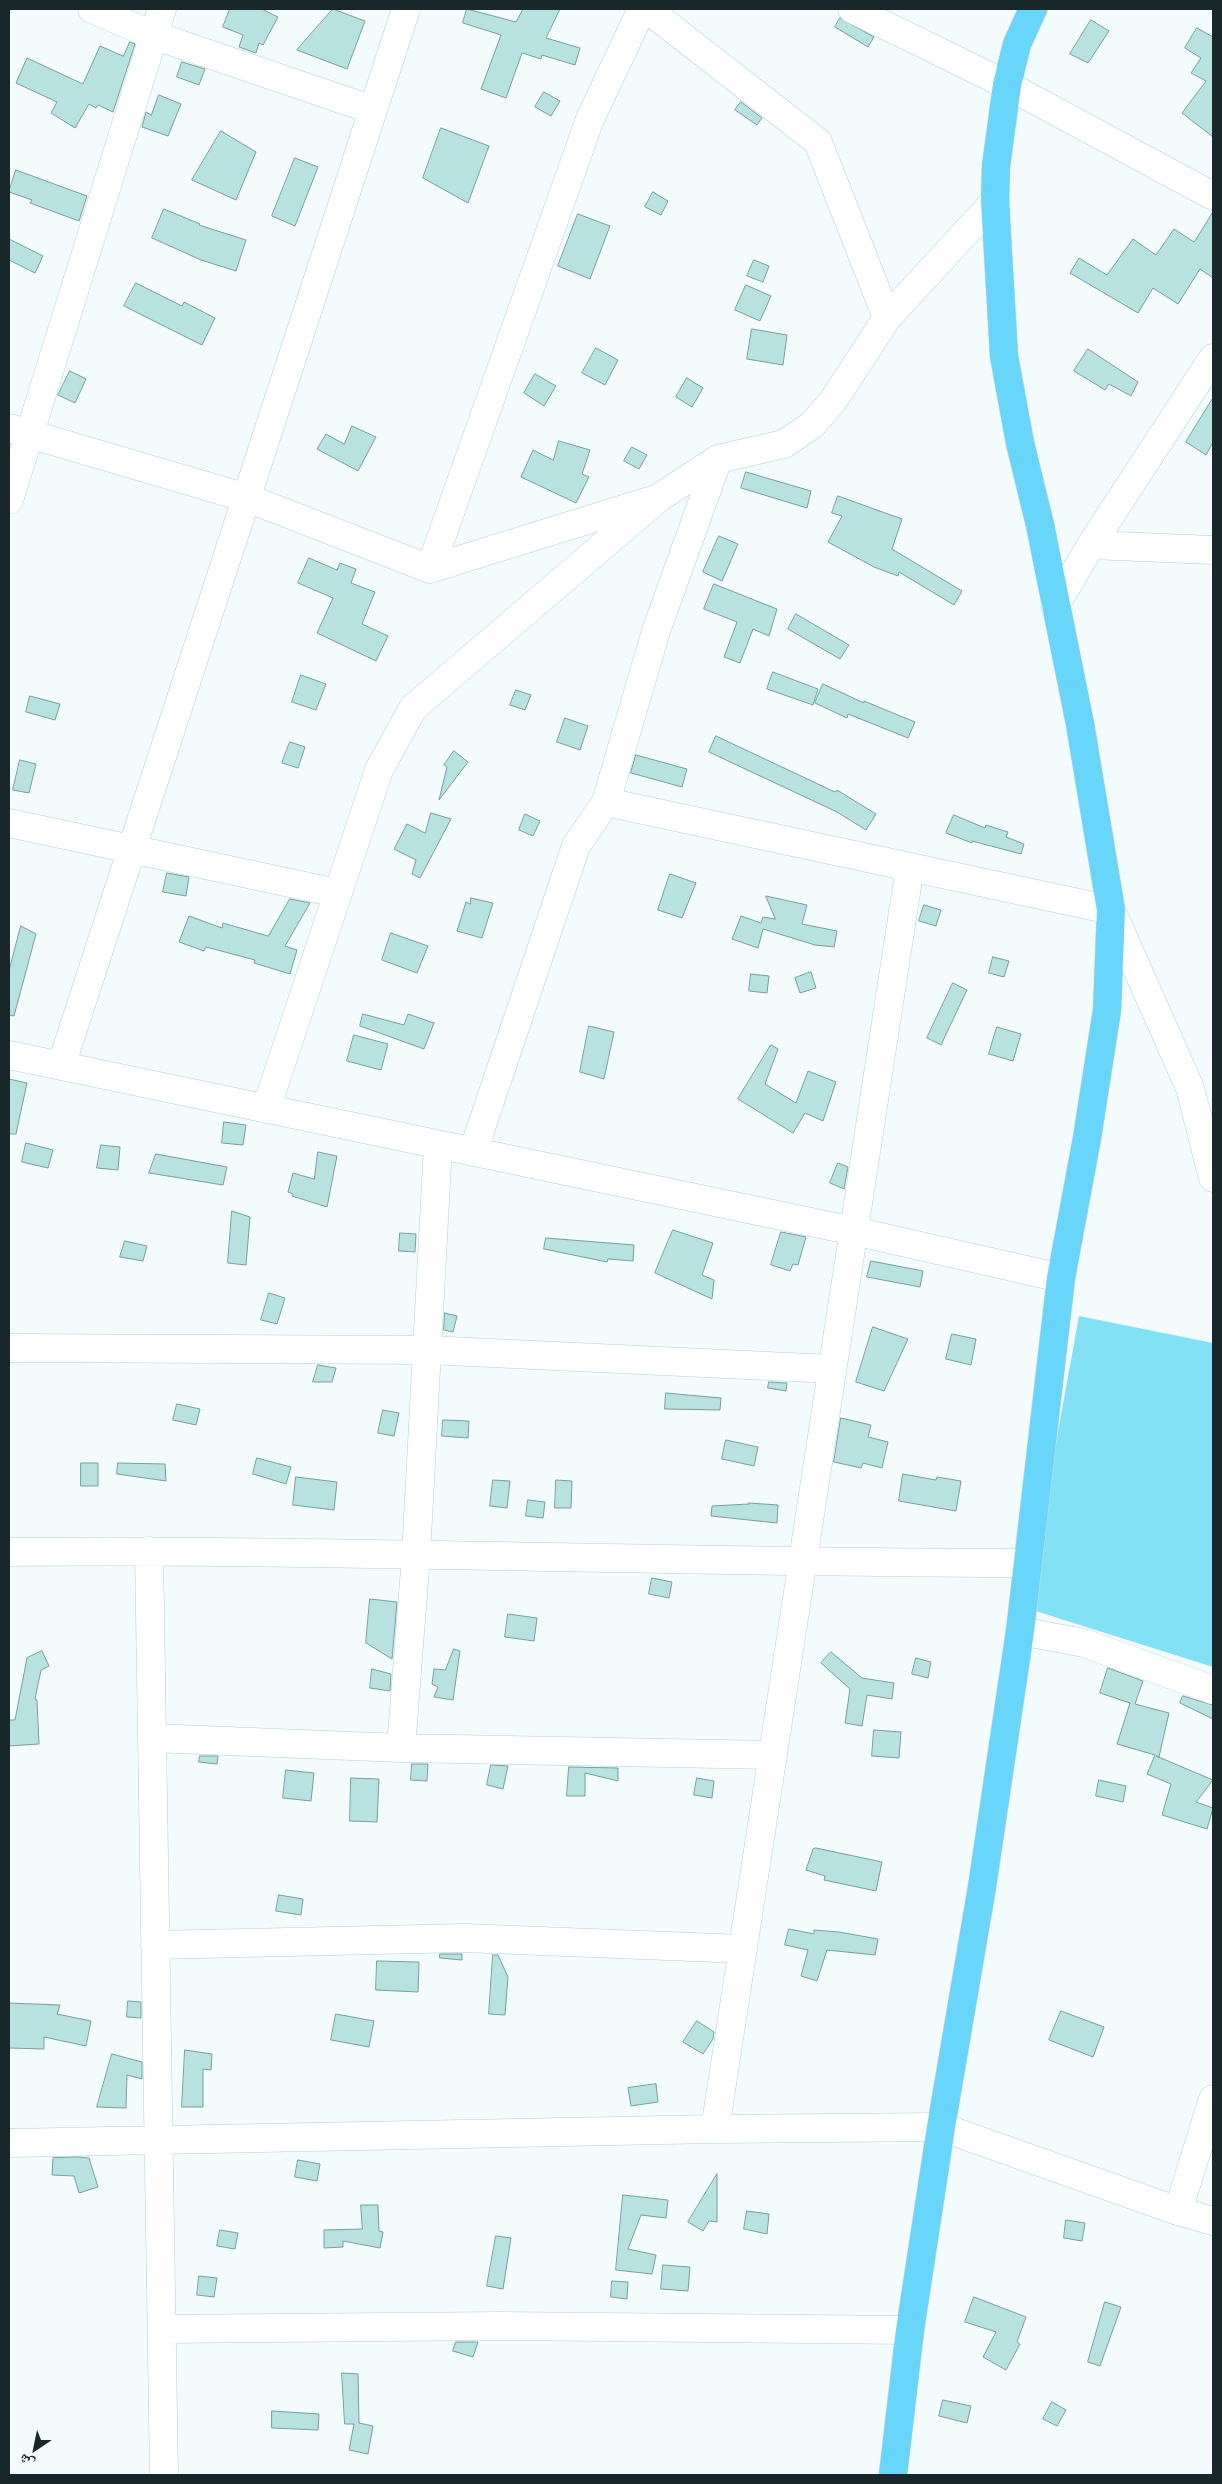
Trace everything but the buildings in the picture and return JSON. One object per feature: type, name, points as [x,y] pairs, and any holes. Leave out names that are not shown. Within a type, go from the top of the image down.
[{"type":"main road","points":[[893,2475],[910,2330],[941,2127],[982,1887],[1020,1631],[1026,1563],[1061,1278],[1087,1138],[1107,1010],[1111,910],[1080,724],[1004,356],[995,201],[996,166],[1007,85],[1017,44],[1033,9]]},
{"type":"street","points":[[92,9],[153,35],[373,110]]},
{"type":"street","points":[[9,500],[19,431],[162,9]]},
{"type":"street","points":[[61,1066],[406,9]]},
{"type":"street","points":[[430,569],[590,119],[642,9]]},
{"type":"street","points":[[647,9],[818,142],[887,318]]},
{"type":"street","points":[[852,9],[1007,85],[1213,196]]},
{"type":"street","points":[[266,1109],[379,770],[413,708],[660,497],[718,459],[784,444],[812,425],[833,401],[887,318],[995,201]]},
{"type":"street","points":[[1055,606],[1091,545],[1213,358]]},
{"type":"street","points":[[19,431],[247,498],[430,569],[660,497]]},
{"type":"street","points":[[473,1152],[576,846],[606,802],[656,631],[718,459]]},
{"type":"street","points":[[1091,545],[1213,550]]},
{"type":"street","points":[[606,802],[1111,910],[1190,1088],[1213,1178]]},
{"type":"street","points":[[9,824],[337,893]]},
{"type":"street","points":[[715,2129],[910,867]]},
{"type":"street","points":[[9,1056],[854,1231],[1061,1278]]},
{"type":"street","points":[[401,1748],[416,1556],[438,1144]]},
{"type":"street","points":[[9,1348],[427,1350],[832,1369]]},
{"type":"street","points":[[9,1552],[149,1551],[802,1563],[1026,1563]]},
{"type":"street","points":[[149,1551],[164,2475]]},
{"type":"street","points":[[1020,1631],[1084,1643],[1213,1690]]},
{"type":"street","points":[[152,1738],[401,1748],[772,1755]]},
{"type":"street","points":[[155,1945],[465,1938],[743,1949]]},
{"type":"street","points":[[1178,2211],[1213,2099]]},
{"type":"street","points":[[9,2143],[715,2129],[941,2127],[1178,2211],[1213,2221]]},
{"type":"street","points":[[162,2329],[501,2326],[910,2330]]},
{"type":"shaded area","points":[[1079,1316],[1213,1343],[1213,1667],[1026,1608]]}]
